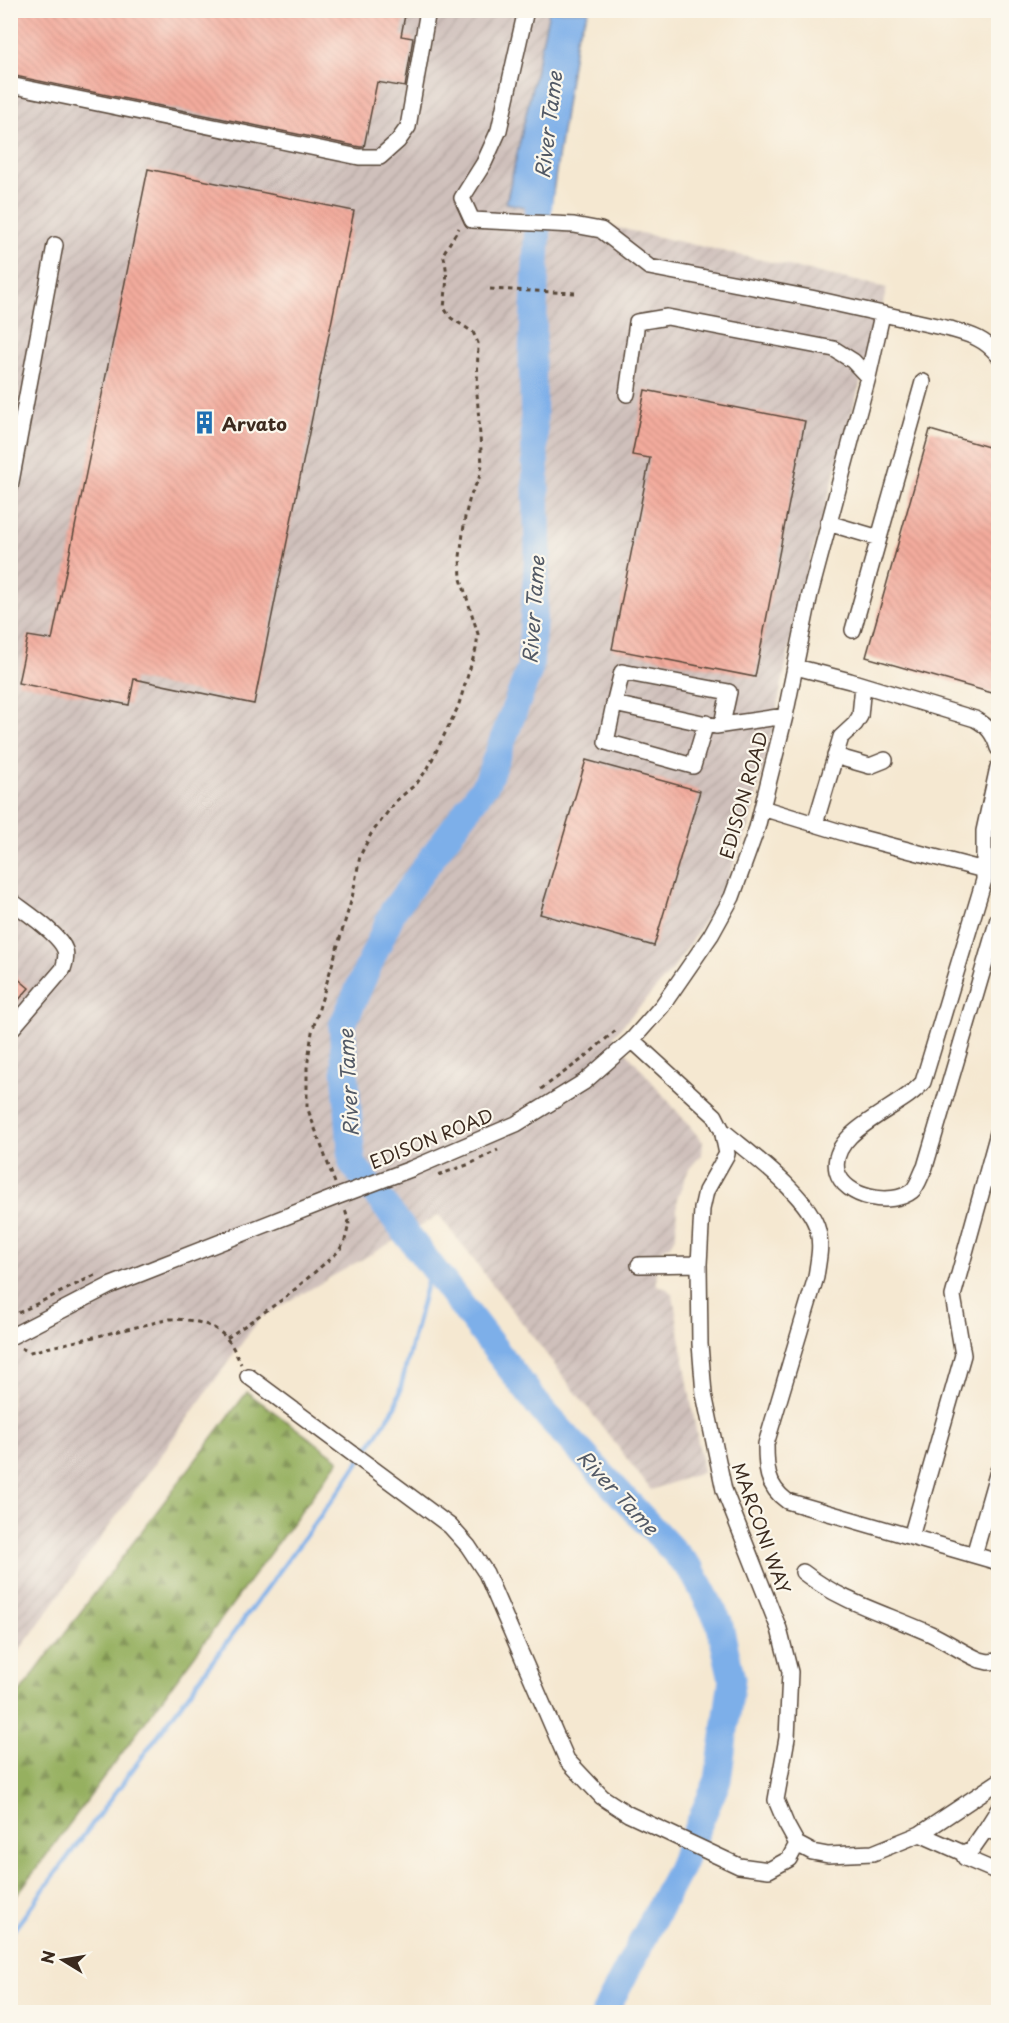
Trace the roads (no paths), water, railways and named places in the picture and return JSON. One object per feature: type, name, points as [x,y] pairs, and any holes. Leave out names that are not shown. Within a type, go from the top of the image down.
[{"type":"street","points":[[10,85],[358,157],[380,157],[398,141],[408,127],[428,10]]},
{"type":"street","points":[[526,10],[498,130],[484,162],[462,198],[472,220],[574,225],[601,230],[650,267],[820,300],[950,329],[972,335],[988,344],[999,355]]},
{"type":"street","points":[[10,487],[55,245]]},
{"type":"street","name":"EDISON ROAD","points":[[13,1342],[109,1286],[338,1195],[411,1169],[516,1124],[584,1082],[632,1040],[662,1006],[711,935],[732,897],[757,828],[785,716],[810,594],[868,378],[882,315]]},
{"type":"street","points":[[627,394],[637,322],[668,317],[834,349],[853,361],[868,378]]},
{"type":"street","points":[[853,630],[923,382]]},
{"type":"street","points":[[828,523],[879,538]]},
{"type":"street","points":[[796,667],[975,719],[992,727],[999,748]]},
{"type":"street","points":[[706,723],[693,766],[606,742],[622,672],[729,692],[722,724]]},
{"type":"street","points":[[814,824],[842,737],[860,716],[863,685]]},
{"type":"street","points":[[614,704],[706,723],[722,724],[785,716]]},
{"type":"street","points":[[835,756],[870,766],[885,760]]},
{"type":"street","points":[[999,767],[984,831],[984,879],[923,1082],[915,1092],[852,1132],[838,1154],[837,1170],[842,1180],[851,1189],[869,1197],[884,1200],[900,1197],[914,1190],[925,1167],[999,919]]},
{"type":"street","points":[[762,808],[854,836],[984,870]]},
{"type":"street","points":[[10,900],[58,939],[65,948],[66,958],[63,969],[10,1031]]},
{"type":"street","points":[[632,1040],[715,1116],[722,1130],[802,1199],[818,1229],[821,1250],[816,1277],[766,1444],[766,1470],[770,1483],[778,1495],[787,1501],[999,1562]]},
{"type":"street","name":"MARCONI WAY","points":[[722,1130],[727,1154],[706,1191],[702,1209],[699,1344],[704,1394],[724,1491],[779,1629],[790,1672],[787,1738],[776,1800],[797,1844]]},
{"type":"street","points":[[911,1537],[963,1355],[953,1296],[999,1133]]},
{"type":"street","points":[[639,1265],[699,1264]]},
{"type":"street","points":[[248,1376],[450,1526],[468,1546],[486,1573],[567,1760],[602,1797],[628,1814],[739,1866],[769,1870],[789,1859],[797,1844],[812,1852],[828,1855],[873,1853],[920,1834],[999,1782]]},
{"type":"street","points":[[974,1555],[999,1471]]},
{"type":"street","points":[[803,1572],[824,1587],[859,1605],[932,1635],[980,1660],[999,1661]]},
{"type":"street","points":[[963,1853],[972,1849],[992,1831],[999,1810]]},
{"type":"street","points":[[920,1834],[963,1853],[965,1858],[999,1872]]},
{"type":"water","points":[[549,11],[589,11],[576,38],[550,212],[506,203]]},
{"type":"waterway","name":"River Tame","points":[[540,173],[532,358],[538,551],[530,668],[487,782],[393,911],[342,1026],[352,1163],[542,1410],[692,1571],[719,1622],[732,1679],[718,1780],[678,1872],[605,2012]]},
{"type":"waterway","points":[[10,1935],[344,1484],[396,1406],[431,1266]]},
{"type":"place","name":"Arvato","points":[[204,423]]}]
